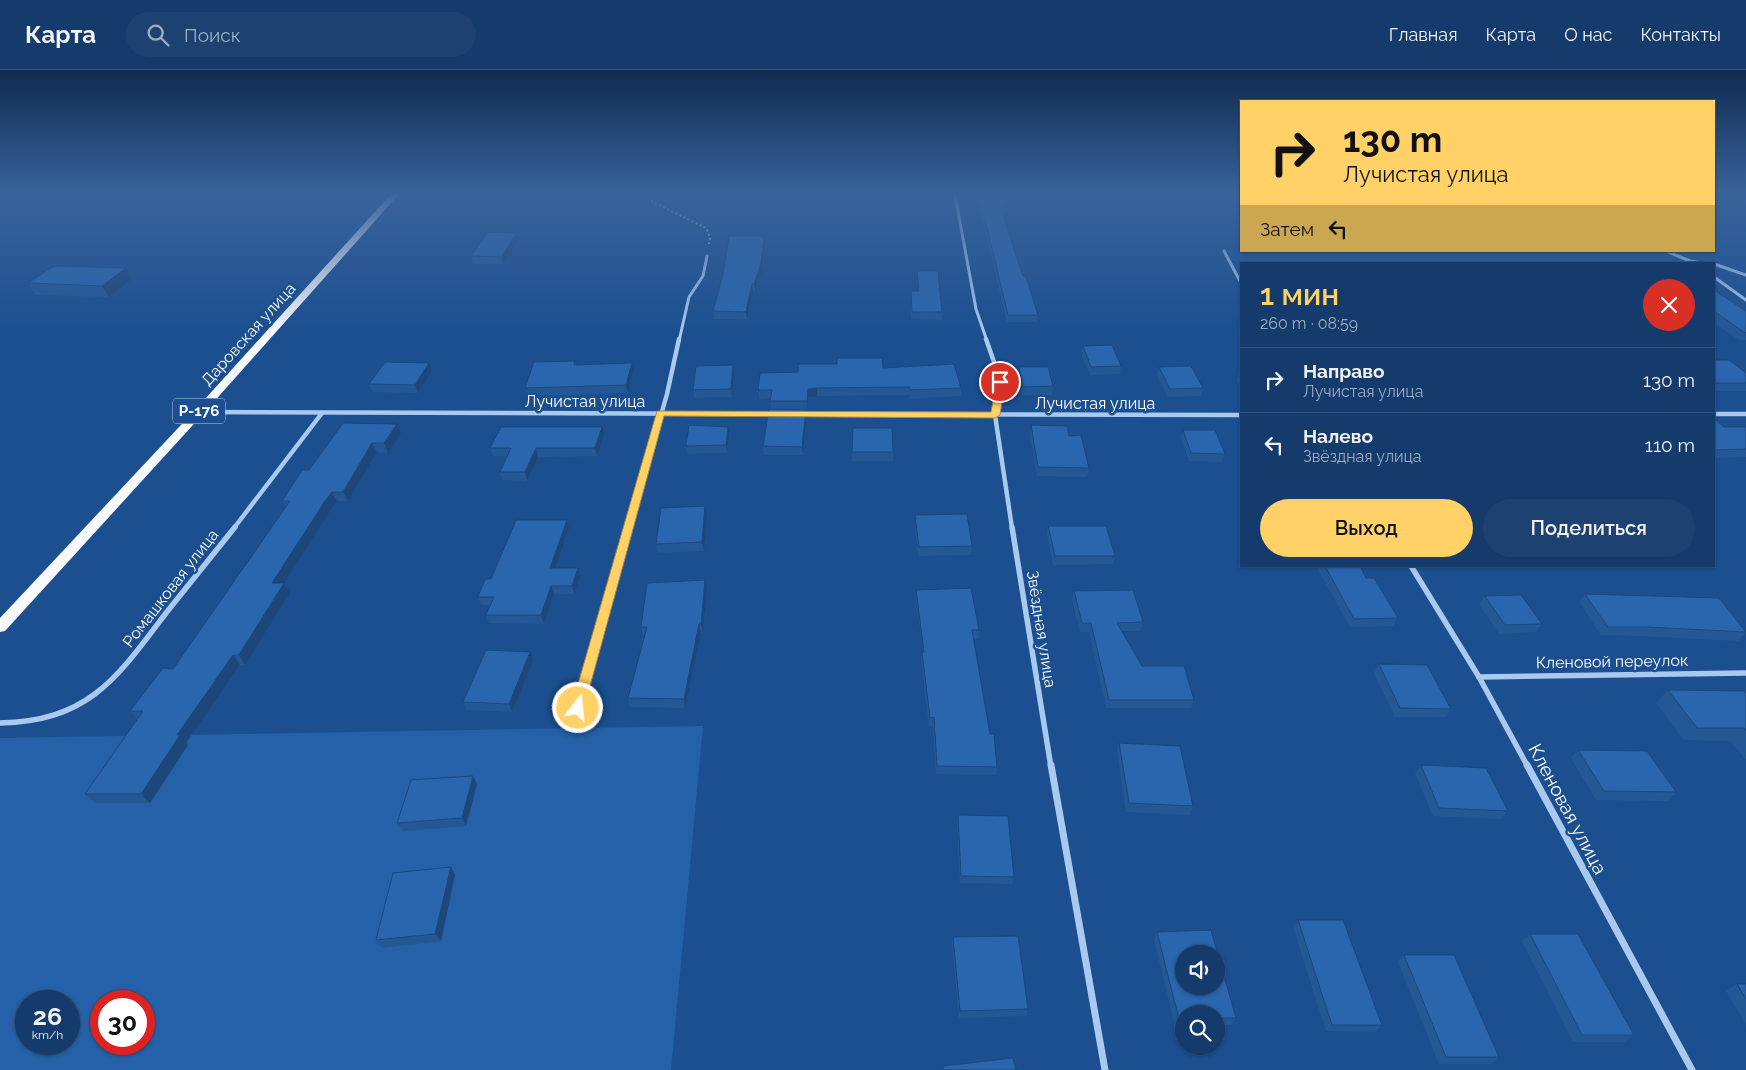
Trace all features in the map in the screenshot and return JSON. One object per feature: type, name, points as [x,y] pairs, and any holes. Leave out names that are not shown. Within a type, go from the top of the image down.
[{"type":"highway","name":"Даровская улица","points":[[0,627],[199,412],[354,240]]},
{"type":"street","name":"Звёздная улица","points":[[963,240],[976,309],[991,348],[1000,382],[995,415],[1035,678],[1105,1070]]},
{"type":"street","points":[[1224,250],[1240,281]]},
{"type":"street","points":[[1669,252],[1700,262]]},
{"type":"street","points":[[578,708],[660,413],[667,394],[689,297],[703,276],[706,256]]},
{"type":"street","points":[[1715,264],[1746,275]]},
{"type":"street","points":[[1715,278],[1746,300]]},
{"type":"street","name":"Лучистая улица","points":[[199,412],[778,414]]},
{"type":"street","name":"Ромашковая улица","points":[[0,723],[27,723],[46,720],[94,695],[114,679],[207,564],[322,413]]},
{"type":"street","name":"Лучистая улица","points":[[798,414],[1240,415]]},
{"type":"street","points":[[1715,414],[1746,414]]},
{"type":"street","name":"Кленовая улица","points":[[1412,567],[1479,677],[1692,1070]]},
{"type":"street","name":"Кленовой переулок","points":[[1479,677],[1746,674]]},
{"type":"path","points":[[706,256],[709,240]]},
{"type":"shaded area","points":[[703,726],[671,1070],[0,1070],[0,738]]},
{"type":"building","points":[[483,240],[513,240],[501,257],[471,256]]},
{"type":"building","points":[[728,240],[764,240],[761,263],[754,284],[752,284],[746,312],[713,311],[723,274]]},
{"type":"building","points":[[990,240],[1011,240],[1023,276],[1026,276],[1038,315],[1008,315]]},
{"type":"building","points":[[54,266],[126,268],[102,286],[28,283]]},
{"type":"building","points":[[917,271],[938,271],[942,312],[912,312],[911,291],[919,291]]},
{"type":"building","points":[[1715,291],[1746,311],[1745,333],[1715,312]]},
{"type":"building","points":[[1112,345],[1121,366],[1091,367],[1083,346]]},
{"type":"building","points":[[837,358],[882,358],[883,368],[954,364],[961,388],[910,390],[909,387],[817,388],[808,389],[807,401],[770,401],[772,390],[758,390],[760,373],[798,372],[798,364],[837,364]]},
{"type":"building","points":[[1715,360],[1729,360],[1746,373],[1746,383],[1715,383]]},
{"type":"building","points":[[575,361],[574,365],[632,363],[626,385],[525,388],[534,362]]},
{"type":"building","points":[[385,362],[429,363],[415,385],[369,384]]},
{"type":"building","points":[[733,365],[731,389],[693,390],[696,366]]},
{"type":"building","points":[[1191,366],[1203,388],[1170,389],[1159,367]]},
{"type":"building","points":[[1019,367],[1048,367],[1053,386],[1023,387]]},
{"type":"building","points":[[769,409],[806,410],[802,447],[763,446]]},
{"type":"building","points":[[1715,419],[1724,427],[1746,427],[1746,449],[1715,450]]},
{"type":"building","points":[[343,423],[397,424],[384,443],[372,443],[343,492],[332,492],[325,501],[272,583],[284,583],[239,655],[233,655],[177,735],[180,735],[141,794],[85,794],[143,711],[130,711],[163,668],[173,669],[290,501],[282,501],[302,470],[309,470]]},
{"type":"building","points":[[689,425],[728,427],[726,445],[686,446]]},
{"type":"building","points":[[1031,425],[1067,426],[1069,436],[1081,435],[1089,468],[1038,467]]},
{"type":"building","points":[[501,427],[602,427],[595,448],[536,448],[525,472],[500,472],[511,448],[490,448]]},
{"type":"building","points":[[853,428],[892,428],[893,452],[852,452]]},
{"type":"building","points":[[1183,430],[1215,430],[1225,454],[1191,453]]},
{"type":"building","points":[[705,506],[702,542],[656,544],[661,508]]},
{"type":"building","points":[[967,514],[972,546],[919,547],[915,515]]},
{"type":"building","points":[[516,520],[567,520],[550,568],[578,568],[572,586],[551,586],[541,615],[486,615],[494,597],[478,597],[485,579],[491,579]]},
{"type":"building","points":[[1048,526],[1106,526],[1115,556],[1055,556]]},
{"type":"building","points":[[1326,567],[1360,567],[1366,578],[1374,578],[1398,618],[1354,619]]},
{"type":"building","points":[[705,580],[701,624],[699,624],[684,699],[628,698],[647,627],[641,627],[647,583]]},
{"type":"building","points":[[971,588],[979,630],[972,630],[990,734],[994,734],[997,767],[937,766],[934,717],[930,718],[916,590]]},
{"type":"building","points":[[1133,590],[1143,622],[1117,623],[1142,666],[1184,666],[1194,700],[1109,700],[1091,623],[1082,623],[1074,591]]},
{"type":"building","points":[[1585,594],[1719,598],[1746,632],[1608,627]]},
{"type":"building","points":[[1521,595],[1542,624],[1505,625],[1485,596]]},
{"type":"building","points":[[486,650],[530,652],[509,704],[463,702]]},
{"type":"building","points":[[1379,664],[1427,665],[1451,709],[1400,708]]},
{"type":"building","points":[[1668,690],[1744,691],[1746,693],[1746,731],[1744,728],[1697,728]]},
{"type":"building","points":[[1119,743],[1180,746],[1193,806],[1129,803]]},
{"type":"building","points":[[1578,750],[1647,751],[1676,792],[1604,791]]},
{"type":"building","points":[[1421,765],[1486,768],[1508,811],[1439,808]]},
{"type":"building","points":[[473,776],[462,818],[397,823],[411,780]]},
{"type":"building","points":[[958,815],[1008,816],[1014,877],[961,876]]},
{"type":"building","points":[[451,867],[435,934],[376,940],[393,873]]},
{"type":"building","points":[[1298,920],[1343,920],[1382,1025],[1332,1025]]},
{"type":"building","points":[[1211,930],[1215,945],[1175,945],[1175,995],[1225,995],[1225,979],[1236,1018],[1225,1018],[1225,1005],[1175,1005],[1157,932]]},
{"type":"building","points":[[1530,934],[1578,934],[1634,1035],[1582,1035]]},
{"type":"building","points":[[1018,936],[1028,1009],[960,1011],[953,937]]},
{"type":"building","points":[[1404,955],[1454,955],[1499,1057],[1446,1057]]},
{"type":"building","points":[[1737,984],[1746,984],[1746,999]]},
{"type":"building","points":[[1013,1058],[1016,1070],[943,1070],[943,1066]]},
{"type":"route","points":[[578,708],[660,413],[995,415],[1000,382]]}]
